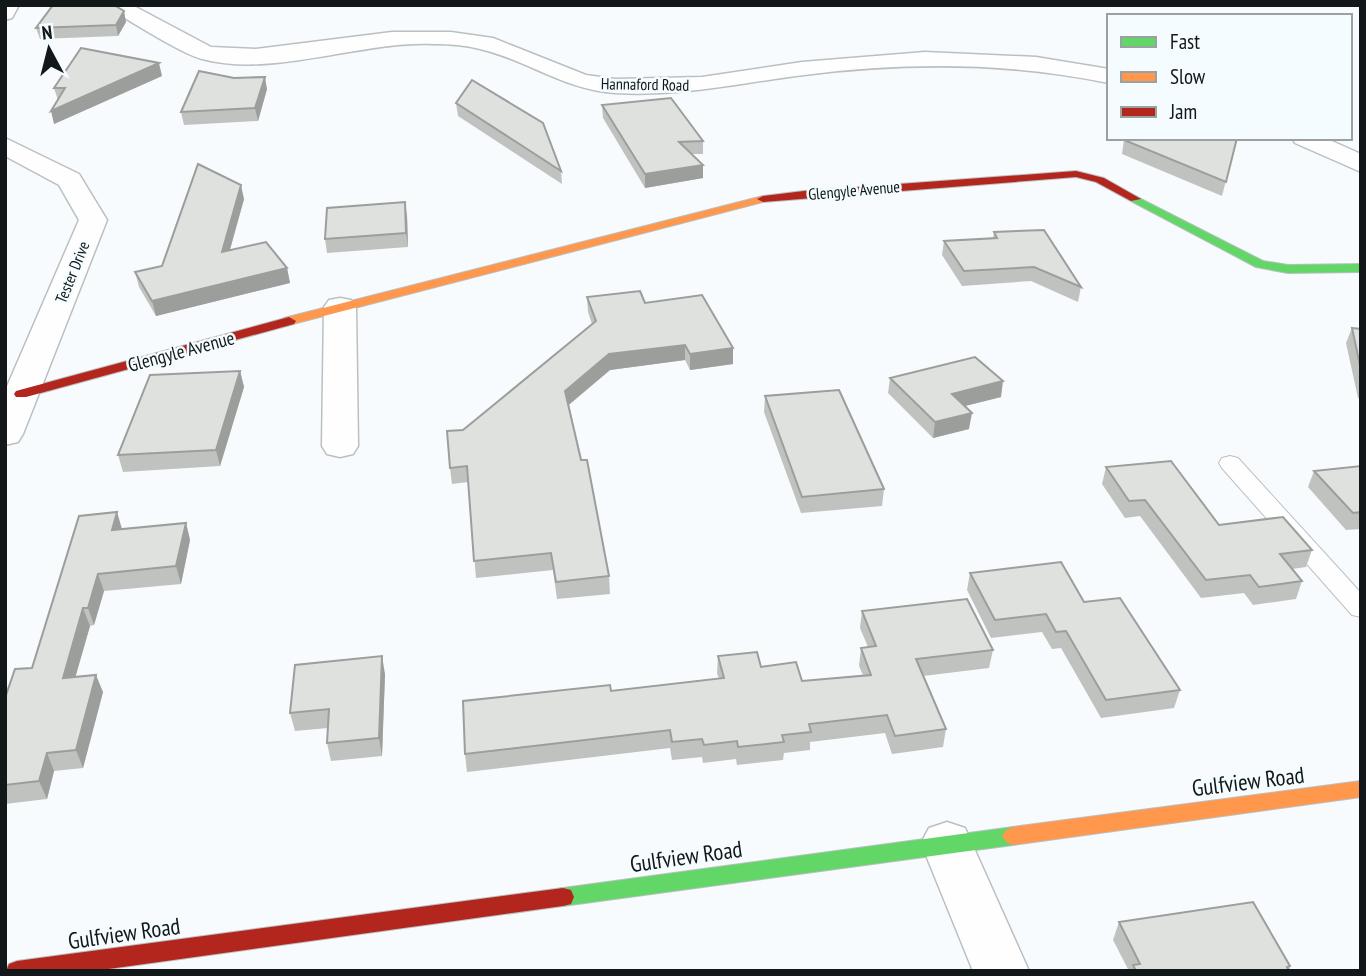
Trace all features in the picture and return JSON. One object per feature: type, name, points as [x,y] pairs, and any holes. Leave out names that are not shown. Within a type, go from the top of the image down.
[{"type":"street","points":[[5,14],[9,5]]},
{"type":"street","name":"Hannaford Road","points":[[116,5],[206,53],[223,57],[252,56],[373,40],[455,39],[484,43],[553,73],[607,85],[662,88],[822,66],[926,59],[991,60],[1075,68],[1107,76]]},
{"type":"street","points":[[1308,140],[1361,164]]},
{"type":"street","name":"Tester Drive","points":[[5,146],[69,180],[93,220],[5,433]]},
{"type":"street","name":"Glengyle Avenue","points":[[21,394],[340,307],[744,202],[804,194],[1076,174],[1100,180],[1260,264],[1288,269],[1361,268]]},
{"type":"street","points":[[340,307],[340,446]]},
{"type":"street","name":"Gulfview Road","points":[[17,971],[1361,789]]},
{"type":"street","points":[[947,843],[1001,971]]},
{"type":"lane","points":[[1230,463],[1361,609]]},
{"type":"building","points":[[53,5],[114,5],[124,11],[116,25],[36,28]]},
{"type":"building","points":[[81,48],[159,63],[51,111],[65,88],[54,88]]},
{"type":"building","points":[[199,71],[234,78],[265,77],[255,108],[181,112]]},
{"type":"building","points":[[472,80],[543,123],[561,171],[456,103]]},
{"type":"building","points":[[671,98],[703,141],[679,142],[703,165],[645,174],[602,105]]},
{"type":"building","points":[[1124,140],[1236,140],[1226,182]]},
{"type":"building","points":[[198,164],[241,185],[222,252],[266,242],[287,268],[152,301],[135,272],[162,266]]},
{"type":"building","points":[[405,202],[406,233],[325,239],[327,208]]},
{"type":"building","points":[[1044,230],[1081,287],[1034,267],[964,271],[944,241],[997,238],[994,232]]},
{"type":"building","points":[[640,291],[645,303],[702,295],[733,348],[690,354],[685,345],[609,354],[565,391],[581,460],[587,460],[609,576],[556,582],[551,553],[474,561],[467,466],[450,468],[447,431],[463,430],[596,321],[587,297]]},
{"type":"building","points":[[1352,328],[1361,329],[1361,370]]},
{"type":"building","points":[[975,357],[1003,381],[952,394],[972,413],[935,422],[890,378]]},
{"type":"building","points":[[240,371],[216,450],[118,455],[150,375]]},
{"type":"building","points":[[839,390],[884,489],[802,497],[765,396]]},
{"type":"building","points":[[1171,461],[1219,525],[1283,517],[1312,550],[1280,554],[1302,581],[1259,587],[1250,575],[1206,580],[1145,500],[1129,501],[1106,467]]},
{"type":"building","points":[[1361,466],[1361,512],[1353,513],[1314,471]]},
{"type":"building","points":[[117,512],[112,530],[186,523],[176,566],[98,574],[88,608],[83,608],[63,678],[96,675],[76,750],[47,753],[39,781],[5,785],[5,698],[15,669],[32,668],[79,516]]},
{"type":"building","points":[[1061,562],[1084,602],[1120,598],[1180,690],[1106,700],[1066,631],[1056,632],[1046,614],[995,620],[970,573]]},
{"type":"building","points":[[967,599],[993,650],[916,659],[946,729],[895,736],[887,715],[809,724],[811,732],[782,735],[784,742],[738,747],[737,741],[704,745],[702,739],[672,742],[670,730],[465,754],[463,701],[610,685],[611,691],[724,678],[718,656],[757,652],[761,667],[796,662],[802,681],[871,675],[861,648],[876,646],[862,611]]},
{"type":"building","points":[[382,656],[379,738],[327,743],[329,709],[290,713],[295,665]]},
{"type":"building","points":[[1253,902],[1290,966],[1287,967],[1289,971],[1136,971],[1133,965],[1140,964],[1119,922]]},
{"type":"traffic: fast","points":[[1135,199],[1260,264],[1288,269],[1361,268]]},
{"type":"traffic: fast","points":[[563,897],[1013,836]]},
{"type":"traffic: slow","points":[[289,321],[763,199]]},
{"type":"traffic: slow","points":[[1013,836],[1361,789]]},
{"type":"traffic: jam","points":[[763,199],[1076,174],[1100,180],[1135,199]]},
{"type":"traffic: jam","points":[[21,394],[289,321]]},
{"type":"traffic: jam","points":[[17,971],[563,897]]}]
